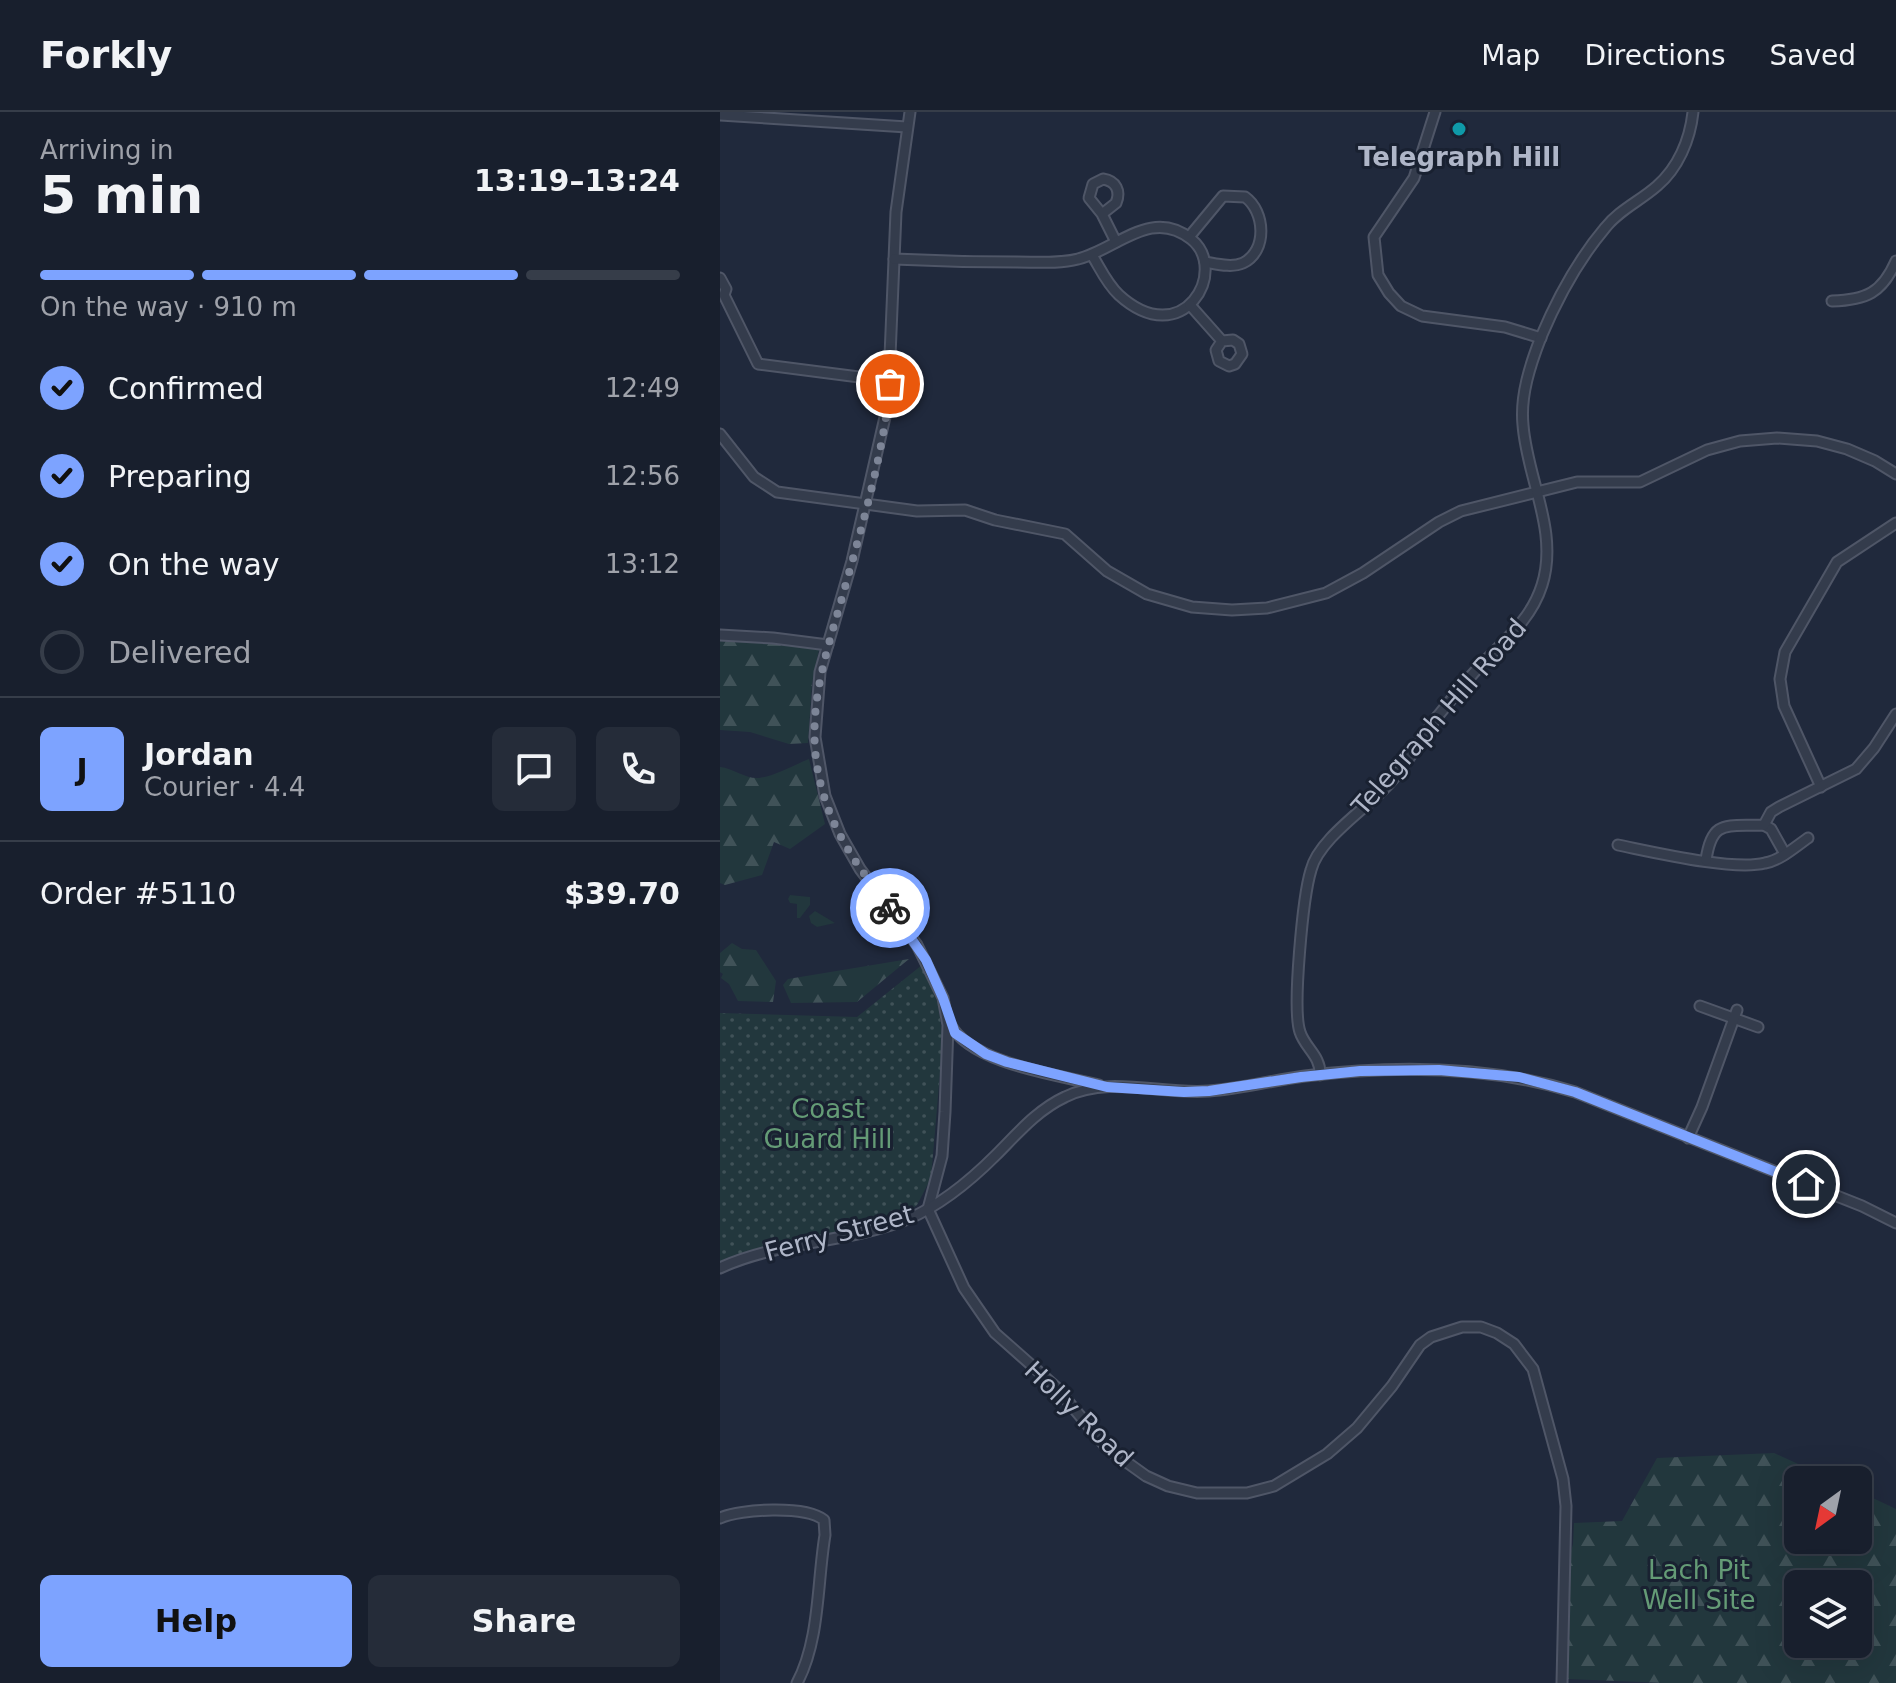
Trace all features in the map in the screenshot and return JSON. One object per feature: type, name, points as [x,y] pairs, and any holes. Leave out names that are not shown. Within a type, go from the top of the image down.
[{"type":"street","points":[[910,112],[896,212],[890,381],[883,433],[867,504],[820,672],[814,721],[816,754],[832,817],[849,852],[926,960],[955,1033],[986,1054],[1107,1087]]},
{"type":"street","points":[[1435,112],[1414,178],[1374,237],[1378,275],[1401,306],[1422,316],[1505,327],[1541,338]]},
{"type":"street","name":"Telegraph Hill Road","points":[[1320,1075],[1319,1062],[1300,1033],[1297,1018],[1297,986],[1311,868],[1321,849],[1396,776],[1438,717],[1531,609],[1542,585],[1547,550],[1546,530],[1523,435],[1524,389],[1541,338],[1581,258],[1607,225],[1657,186],[1673,167],[1684,149],[1693,112]]},
{"type":"street","points":[[720,115],[907,127]]},
{"type":"street","points":[[1189,237],[1223,196],[1245,197],[1255,205],[1261,230],[1250,259],[1233,266],[1205,262]]},
{"type":"street","points":[[1102,214],[1116,242]]},
{"type":"street","points":[[894,259],[1069,261],[1092,255],[1127,235],[1152,228],[1168,228],[1189,237],[1201,250],[1205,262],[1202,285],[1183,311],[1169,316],[1151,313],[1139,308],[1112,287],[1092,255]]},
{"type":"street","points":[[1832,301],[1865,297],[1885,281],[1896,261]]},
{"type":"street","points":[[720,278],[726,289],[724,295],[758,364],[890,381]]},
{"type":"street","points":[[720,308],[731,305]]},
{"type":"street","points":[[1190,305],[1222,341]]},
{"type":"street","points":[[720,434],[754,477],[777,492],[917,511],[965,510],[995,520],[1065,534],[1107,571],[1147,594],[1181,605],[1232,610],[1267,608],[1314,597],[1363,573],[1451,516],[1577,482],[1640,482],[1707,450],[1740,441],[1777,438],[1817,441],[1847,449],[1896,474]]},
{"type":"street","points":[[1821,787],[1784,706],[1780,679],[1785,652],[1837,562],[1896,523]]},
{"type":"street","points":[[720,635],[828,645]]},
{"type":"street","points":[[1764,825],[1771,812],[1779,807],[1856,769],[1896,714]]},
{"type":"street","points":[[1706,860],[1709,840],[1722,827],[1764,825],[1771,829],[1785,854]]},
{"type":"street","points":[[1618,845],[1755,865],[1775,860],[1808,838]]},
{"type":"street","points":[[1700,1006],[1735,1014],[1758,1027]]},
{"type":"street","points":[[928,1209],[942,1156],[948,1059],[947,1014]]},
{"type":"street","points":[[1688,1138],[1735,1014]]},
{"type":"street","name":"Ferry Street","points":[[720,1268],[749,1257],[881,1228],[928,1209],[980,1170],[1047,1107],[1073,1093],[1107,1087],[1209,1091],[1320,1075],[1422,1069],[1519,1077],[1575,1092],[1862,1206],[1896,1223]]},
{"type":"street","name":"Holly Road","points":[[928,1209],[964,1288],[995,1333],[1055,1386],[1089,1429],[1121,1460],[1168,1486],[1197,1493],[1261,1490],[1306,1468],[1357,1428],[1392,1386],[1420,1345],[1431,1337],[1462,1327],[1481,1327],[1514,1344],[1526,1357],[1539,1384],[1563,1479],[1566,1506],[1562,1683]]},
{"type":"street","points":[[720,1518],[742,1512],[804,1511],[824,1520],[825,1535],[813,1624],[807,1660],[797,1683]]},
{"type":"green space","points":[[720,635],[813,644],[819,650],[812,684],[808,743],[789,744],[750,732],[720,730]]},
{"type":"green space","points":[[809,759],[825,824],[790,849],[774,842],[762,875],[725,885],[720,883],[720,767],[759,778]]},
{"type":"green space","points":[[790,895],[810,897],[810,905],[800,918],[797,918],[797,904],[790,903],[788,899]]},
{"type":"green space","points":[[815,911],[835,923],[817,927],[811,923],[809,916]]},
{"type":"green space","points":[[732,943],[742,949],[756,950],[776,981],[773,1002],[738,1001],[729,984],[721,978],[720,953]]},
{"type":"green space","points":[[909,959],[857,1002],[791,1003],[783,985],[788,979]]},
{"type":"green space","name":"Coast Guard Hill","points":[[922,965],[938,1004],[943,1038],[931,1178],[917,1205],[897,1220],[762,1249],[720,1262],[720,1013],[857,1017]]},
{"type":"green space","name":"Lach Pit Well Site","points":[[1774,1453],[1802,1466],[1784,1466],[1784,1554],[1872,1554],[1872,1498],[1896,1509],[1896,1683],[1665,1683],[1568,1679],[1567,1565],[1573,1544],[1574,1523],[1622,1521],[1657,1458]]},
{"type":"way so far","points":[[890,384],[885,423],[867,504],[820,672],[814,721],[819,773],[832,817],[860,869],[890,908]]},
{"type":"place","name":"Telegraph Hill","points":[[1459,129]]},
{"type":"route","points":[[890,908],[926,960],[955,1033],[986,1054],[1007,1062],[1107,1087],[1184,1092],[1360,1071],[1422,1069],[1502,1074],[1537,1080],[1575,1092],[1806,1184]]}]
